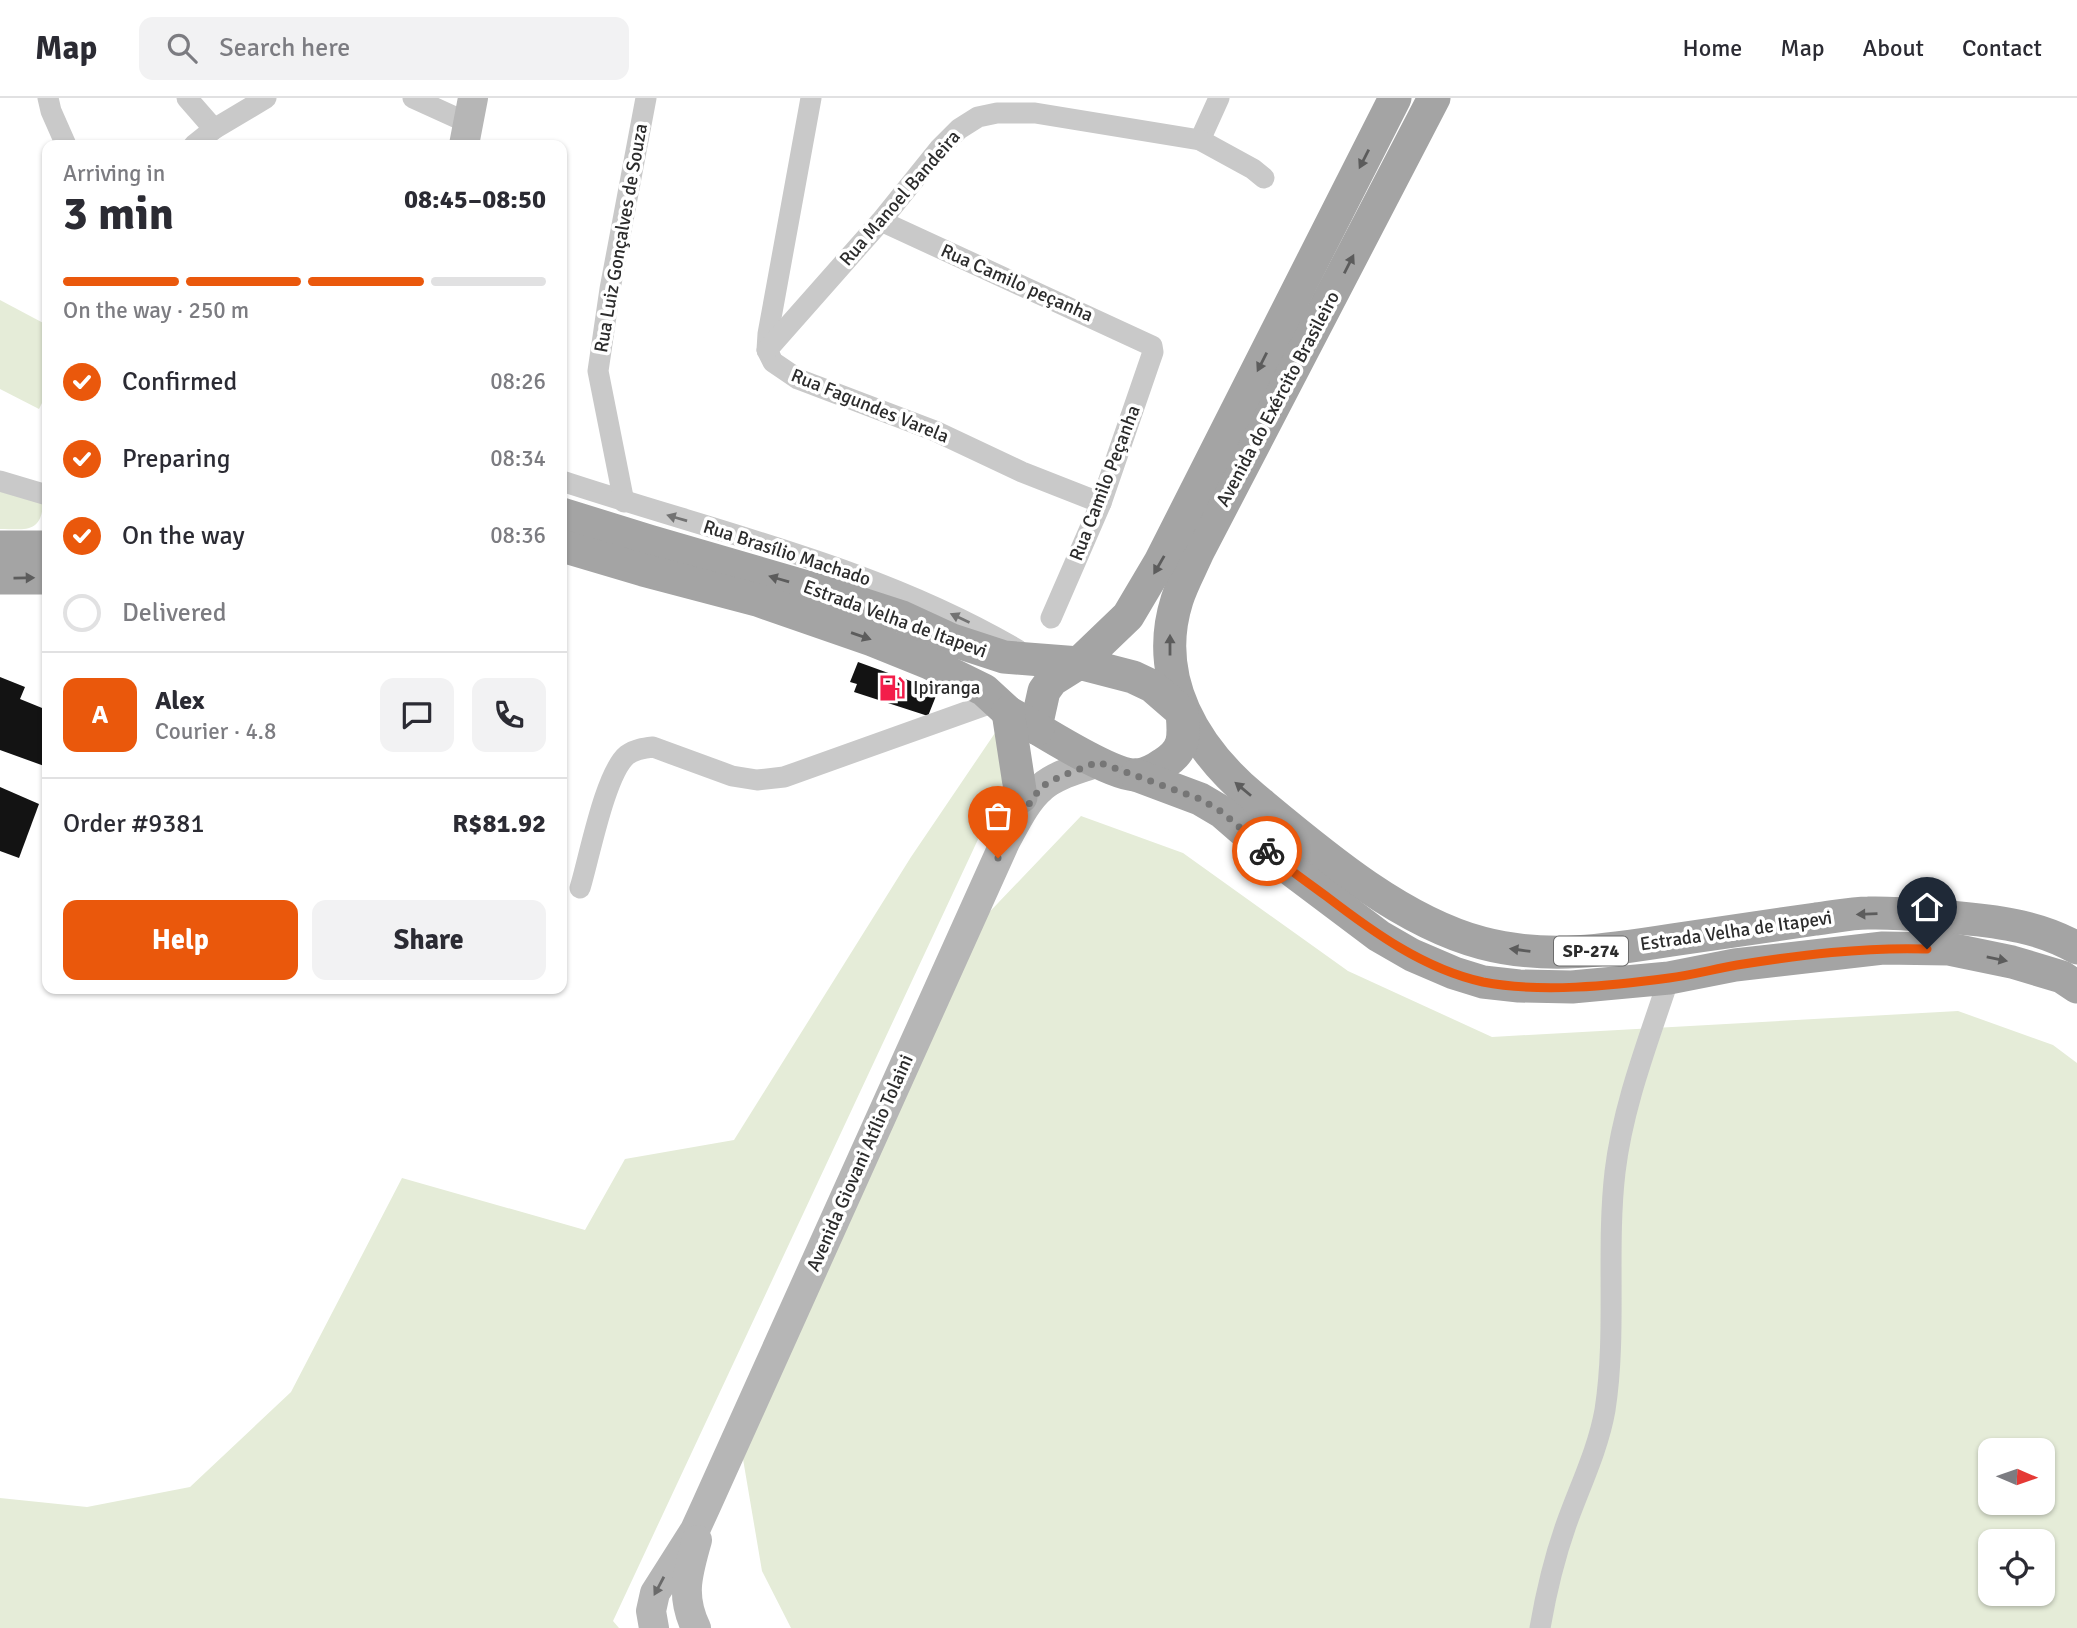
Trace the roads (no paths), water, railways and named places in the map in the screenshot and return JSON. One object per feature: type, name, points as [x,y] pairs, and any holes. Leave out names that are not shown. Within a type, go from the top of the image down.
[{"type":"main road","name":"Avenida do Exército Brasileiro","points":[[1020,715],[1052,680],[1079,663],[1128,616],[1160,562],[1395,98]]},
{"type":"main road","name":"Avenida do Exército Brasileiro","points":[[1182,712],[1171,671],[1170,638],[1177,601],[1198,552],[1434,98]]},
{"type":"main road","name":"Estrada Velha de Itapevi","points":[[567,515],[902,617],[953,640],[1004,657],[1079,663],[1133,677],[1152,686],[1182,712],[1207,750],[1234,782],[1306,843],[1405,910],[1435,926],[1482,943],[1526,951],[1579,953],[1867,913],[1997,922],[2054,935],[2077,948]]},
{"type":"main road","points":[[0,548],[42,547]]},
{"type":"main road","name":"Estrada Velha de Itapevi","points":[[567,547],[757,600],[929,663],[984,690],[1098,762],[1200,799],[1222,812],[1274,857],[1379,936],[1412,955],[1483,982],[1572,987],[1669,978],[1735,965],[1883,948],[1949,949],[2012,962],[2062,977],[2077,987]]},
{"type":"main road","points":[[0,579],[42,578]]},
{"type":"main road","points":[[1136,775],[1155,769],[1176,754],[1184,740],[1182,712]]},
{"type":"main road","points":[[1019,808],[1020,715]]},
{"type":"street","points":[[48,98],[64,140]]},
{"type":"street","points":[[187,98],[214,129]]},
{"type":"street","points":[[200,140],[266,98]]},
{"type":"street","points":[[413,98],[468,122]]},
{"type":"street","name":"Rua Luiz Gonçalves de Souza","points":[[624,502],[598,371],[610,289],[646,98]]},
{"type":"street","points":[[767,350],[770,320],[811,98]]},
{"type":"street","points":[[1200,140],[1219,98]]},
{"type":"street","name":"Rua Manoel Bandeira","points":[[767,350],[881,221],[939,149],[959,129],[978,117],[1038,106],[1200,140],[1264,178]]},
{"type":"street","name":"Rua Camilo peçanha","points":[[881,221],[1152,346]]},
{"type":"street","name":"Rua Camilo Peçanha","points":[[1051,618],[1101,503],[1153,352],[1152,346]]},
{"type":"street","name":"Rua Fagundes Varela","points":[[767,350],[774,362],[798,379],[935,431],[1022,472],[1101,503]]},
{"type":"street","points":[[0,481],[42,494]]},
{"type":"street","name":"Rua Brasílio Machado","points":[[567,483],[812,557],[918,598],[982,629],[1018,651],[1043,659]]},
{"type":"street","points":[[580,888],[610,784],[627,755],[641,748],[653,747],[732,776],[757,780],[784,777],[1020,715]]},
{"type":"street","name":"Avenida Giovani Atílio Tolaini","points":[[654,1628],[651,1611],[655,1593],[695,1530],[1019,808],[1041,787],[1098,762]]},
{"type":"street","points":[[1540,1628],[1565,1528],[1598,1440],[1604,1413],[1608,1387],[1615,1172],[1625,1113],[1669,978]]},
{"type":"street","name":"Avenida Giovani Atílio Tolaini","points":[[696,1628],[686,1599],[687,1578],[706,1506]]},
{"type":"place","name":"Ipiranga","points":[[892,688]]}]
